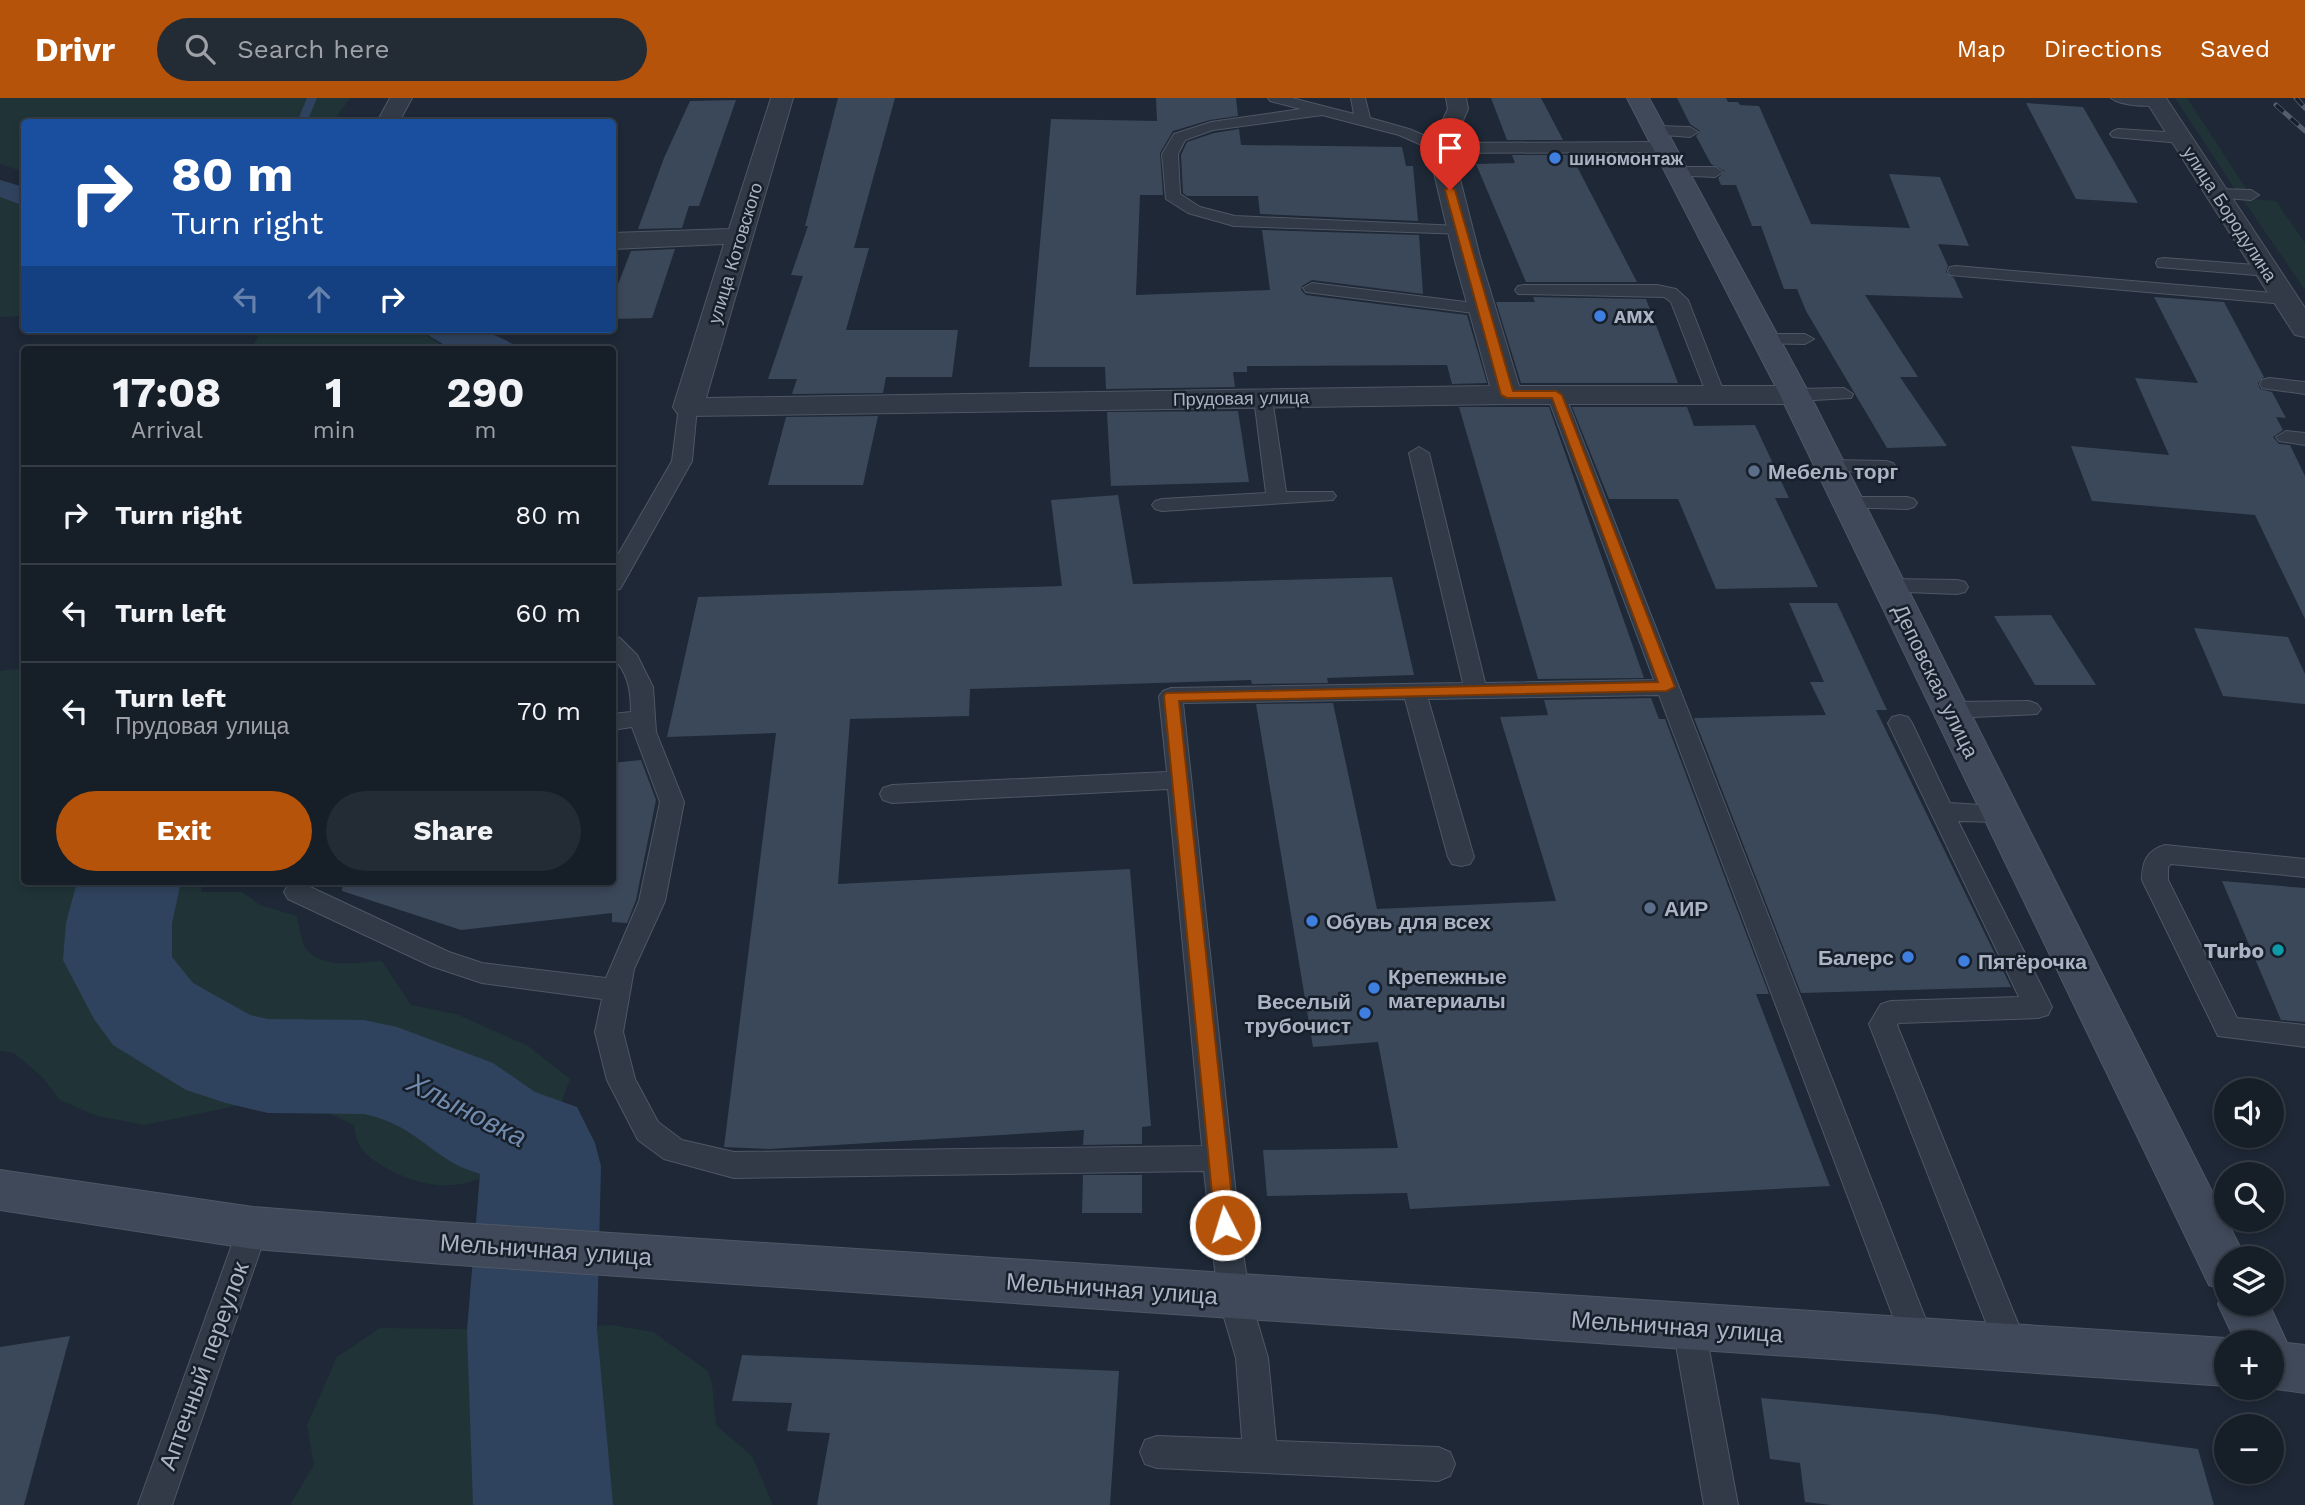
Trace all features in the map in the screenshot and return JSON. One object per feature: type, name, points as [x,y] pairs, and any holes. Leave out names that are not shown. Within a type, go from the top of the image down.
[{"type":"main road","name":"Деповская улица","points":[[1638,98],[1686,159],[1764,339],[1795,395],[2215,1246]]},
{"type":"main road","name":"Мельничная улица","points":[[0,1190],[253,1228],[443,1243],[1919,1343],[2214,1358]]},
{"type":"street","points":[[390,119],[401,98]]},
{"type":"street","name":"улица Котовского","points":[[688,407],[782,98]]},
{"type":"street","points":[[1456,98],[1458,109],[1440,148],[1460,232],[1507,395]]},
{"type":"street","name":"улица Бородулина","points":[[2156,99],[2305,329]]},
{"type":"street","points":[[616,241],[741,236]]},
{"type":"street","name":"Прудовая улица","points":[[688,407],[1507,395],[1795,395]]},
{"type":"lane","points":[[1275,98],[1404,132],[1440,148],[1686,159]]},
{"type":"lane","points":[[1358,98],[1363,122]]},
{"type":"lane","points":[[2118,98],[2156,99]]},
{"type":"lane","points":[[1320,110],[1211,126],[1179,137],[1170,154],[1172,196],[1194,209],[1234,221],[1460,232]]},
{"type":"lane","points":[[2118,134],[2181,138]]},
{"type":"lane","points":[[2217,194],[2252,195]]},
{"type":"lane","points":[[2164,263],[2268,271]]},
{"type":"lane","points":[[1956,271],[2285,299]]},
{"type":"lane","points":[[1312,288],[1482,309]]},
{"type":"lane","points":[[1524,290],[1657,290],[1670,293],[1679,300],[1716,395]]},
{"type":"lane","points":[[1764,339],[1805,340]]},
{"type":"lane","points":[[2269,384],[2305,388]]},
{"type":"lane","points":[[1795,395],[1844,394]]},
{"type":"lane","points":[[1556,395],[1919,1343]]},
{"type":"lane","points":[[1263,398],[1277,498]]},
{"type":"lane","points":[[616,577],[682,461],[688,407]]},
{"type":"lane","points":[[1419,453],[1476,691]]},
{"type":"lane","points":[[1830,466],[1886,467]]},
{"type":"lane","points":[[1162,505],[1326,496]]},
{"type":"lane","points":[[1848,503],[1907,503]]},
{"type":"lane","points":[[1889,586],[1956,587]]},
{"type":"lane","points":[[616,647],[629,660],[642,687],[644,732],[672,802],[652,901],[621,969],[609,1032],[621,1080],[648,1131],[674,1150],[734,1165],[1219,1158]]},
{"type":"lane","points":[[1260,1456],[1252,1359],[1234,1297],[1171,696],[1667,687]]},
{"type":"lane","points":[[1414,691],[1461,857]]},
{"type":"lane","points":[[1951,710],[2029,709]]},
{"type":"lane","points":[[616,722],[644,718]]},
{"type":"lane","points":[[1900,723],[2038,1007],[1891,1012],[1883,1024],[2012,1348]]},
{"type":"lane","points":[[892,794],[1180,780]]},
{"type":"lane","points":[[1945,819],[1950,812],[2002,813]]},
{"type":"lane","points":[[2305,868],[2165,854],[2155,864],[2155,880],[2228,1028],[2305,1036]]},
{"type":"lane","points":[[297,892],[440,959],[482,973],[617,990]]},
{"type":"lane","name":"Аптечный переулок","points":[[155,1505],[253,1228]]},
{"type":"lane","points":[[1689,1328],[1721,1505]]},
{"type":"lane","points":[[1157,1452],[1438,1464]]},
{"type":"green space","points":[[0,98],[350,98],[335,119],[21,119],[21,171],[0,164]]},
{"type":"green space","points":[[2175,98],[2187,98],[2249,193],[2235,189]]},
{"type":"green space","points":[[0,197],[21,205],[21,316],[0,317]]},
{"type":"green space","points":[[2244,201],[2276,201],[2305,243],[2305,290]]},
{"type":"green space","points":[[254,333],[423,333],[443,346],[252,346],[258,337]]},
{"type":"green space","points":[[21,668],[21,885],[202,885],[201,892],[242,892],[260,905],[297,916],[304,946],[313,956],[341,963],[382,961],[411,1005],[456,1014],[528,1046],[570,1079],[558,1110],[550,1122],[511,1159],[480,1178],[464,1184],[430,1184],[392,1171],[377,1162],[361,1148],[354,1125],[318,1108],[245,1104],[145,1125],[97,1116],[60,1100],[42,1077],[14,1053],[0,1051],[0,671]]},
{"type":"green space","points":[[611,1325],[653,1332],[708,1371],[716,1425],[752,1456],[773,1505],[290,1505],[314,1465],[307,1425],[337,1357],[380,1328],[532,1330]]},
{"type":"water","points":[[0,180],[21,186],[21,205],[0,197]]},
{"type":"water","points":[[425,333],[488,333],[514,346],[446,346]]},
{"type":"water","points":[[109,885],[148,885],[139,919],[103,925]]},
{"type":"building","points":[[838,98],[895,98],[854,248],[869,248],[846,330],[958,330],[952,377],[886,377],[883,393],[792,394],[797,379],[768,379],[803,276],[791,275],[808,226],[805,226]]},
{"type":"building","points":[[1156,98],[1236,98],[1238,116],[1210,120],[1173,131],[1160,153],[1163,195],[1140,195],[1136,295],[1270,290],[1262,230],[1419,235],[1423,294],[1312,280],[1302,286],[1301,290],[1306,295],[1467,315],[1487,383],[1452,384],[1447,365],[1247,366],[1247,372],[1233,372],[1235,387],[1106,389],[1105,367],[1029,367],[1051,119],[1157,121]]},
{"type":"building","points":[[1491,98],[1541,98],[1563,140],[1507,140]]},
{"type":"building","points":[[1677,98],[1726,98],[1728,102],[1738,102],[1740,105],[1759,106],[1811,224],[1910,228],[1889,174],[1940,177],[1969,246],[1938,244],[1948,266],[1946,272],[1954,278],[1963,298],[1865,295],[1918,377],[1900,377],[1947,446],[1887,448],[1806,311],[1797,289],[1784,289],[1761,226],[1752,226],[1736,185],[1721,185],[1718,178],[1725,171],[1711,164],[1696,136],[1700,131],[1690,124]]},
{"type":"building","points":[[736,100],[699,206],[689,206],[682,228],[638,229],[664,158],[690,101]]},
{"type":"building","points":[[2026,103],[2083,107],[2138,203],[2076,199]]},
{"type":"building","points":[[1239,129],[1241,145],[1402,147],[1406,166],[1413,166],[1418,221],[1260,214],[1258,196],[1187,196],[1183,193],[1181,155],[1187,142],[1214,133]]},
{"type":"building","points":[[1512,155],[1571,155],[1637,282],[1526,282],[1476,164],[1515,163]]},
{"type":"building","points":[[675,249],[652,318],[616,319],[616,290],[631,251]]},
{"type":"building","points":[[1533,297],[1646,299],[1678,383],[1521,383],[1496,302],[1535,302]]},
{"type":"building","points":[[2154,297],[2224,302],[2264,377],[2258,383],[2260,389],[2272,392],[2286,418],[2276,417],[2283,430],[2273,437],[2279,444],[2290,445],[2305,476],[2305,619],[2255,515],[2092,501],[2071,446],[2169,455],[2135,378],[2198,383]]},
{"type":"building","points":[[1459,407],[1549,407],[1644,678],[1538,679]]},
{"type":"building","points":[[1572,407],[1687,407],[1694,426],[1755,425],[1789,498],[1775,498],[1818,587],[1716,589],[1678,499],[1609,499]]},
{"type":"building","points":[[1238,411],[1249,482],[1111,486],[1107,412]]},
{"type":"building","points":[[878,416],[863,485],[768,485],[786,417]]},
{"type":"building","points":[[1118,495],[1133,584],[1392,577],[1414,675],[1327,678],[1328,683],[1252,684],[1251,680],[970,689],[969,716],[850,719],[838,884],[1130,869],[1151,1126],[1142,1127],[1142,1144],[1083,1145],[1084,1130],[769,1149],[724,1147],[776,733],[667,737],[698,597],[1062,586],[1051,500]]},
{"type":"building","points":[[1789,603],[1837,603],[1887,710],[1876,710],[2011,987],[1801,993],[1694,718],[1826,715],[1810,682],[1824,682]]},
{"type":"building","points":[[2051,615],[2096,685],[2035,685],[1994,616]]},
{"type":"building","points":[[2194,628],[2288,637],[2305,674],[2305,704],[2223,696]]},
{"type":"building","points":[[1651,698],[1659,719],[1665,719],[1769,994],[1756,994],[1830,1186],[1410,1209],[1407,1193],[1267,1196],[1263,1150],[1398,1148],[1378,1042],[1313,1047],[1256,704],[1333,703],[1377,909],[1556,901],[1500,717],[1548,715],[1544,700]]},
{"type":"building","points":[[641,760],[656,800],[636,900],[627,923],[612,922],[612,913],[461,930],[342,891],[343,885],[616,885],[616,763]]},
{"type":"building","name":"Turbo","points":[[2222,881],[2305,888],[2305,1022],[2281,1020]]},
{"type":"building","points":[[1083,1175],[1142,1175],[1142,1213],[1082,1213]]},
{"type":"building","points":[[70,1336],[24,1505],[0,1505],[0,1347]]},
{"type":"building","points":[[742,1355],[1119,1371],[1110,1505],[817,1505],[830,1433],[787,1431],[792,1403],[732,1401]]},
{"type":"building","points":[[1761,1398],[1934,1414],[2198,1449],[2214,1505],[1831,1505],[1805,1502],[1800,1463],[1770,1459]]},
{"type":"waterway","points":[[303,119],[312,98]]},
{"type":"waterway","name":"Хлыновка","points":[[128,885],[119,923],[117,960],[133,988],[153,1014],[184,1034],[226,1057],[268,1066],[364,1067],[397,1074],[452,1097],[493,1127],[535,1143],[541,1166],[532,1330],[543,1505]]},
{"type":"railway","points":[[2296,98],[2305,108]]},
{"type":"railway","points":[[2276,105],[2305,131]]},
{"type":"place","name":"шиномонтаж","points":[[1555,158]]},
{"type":"place","name":"AMX","points":[[1600,316]]},
{"type":"place","name":"Мебель торг","points":[[1754,471]]},
{"type":"place","name":"АИР","points":[[1650,908]]},
{"type":"place","name":"Обувь для всех","points":[[1312,921]]},
{"type":"place","name":"Turbo","points":[[2278,950]]},
{"type":"place","name":"Балерс","points":[[1908,957]]},
{"type":"place","name":"Пятёрочка","points":[[1964,961]]},
{"type":"place","name":"Крепежные материалы","points":[[1374,988]]},
{"type":"place","name":"Веселый трубочист","points":[[1365,1013]]},
{"type":"route","points":[[1225,1225],[1171,696],[1667,687],[1556,395],[1507,395],[1450,190]]}]
